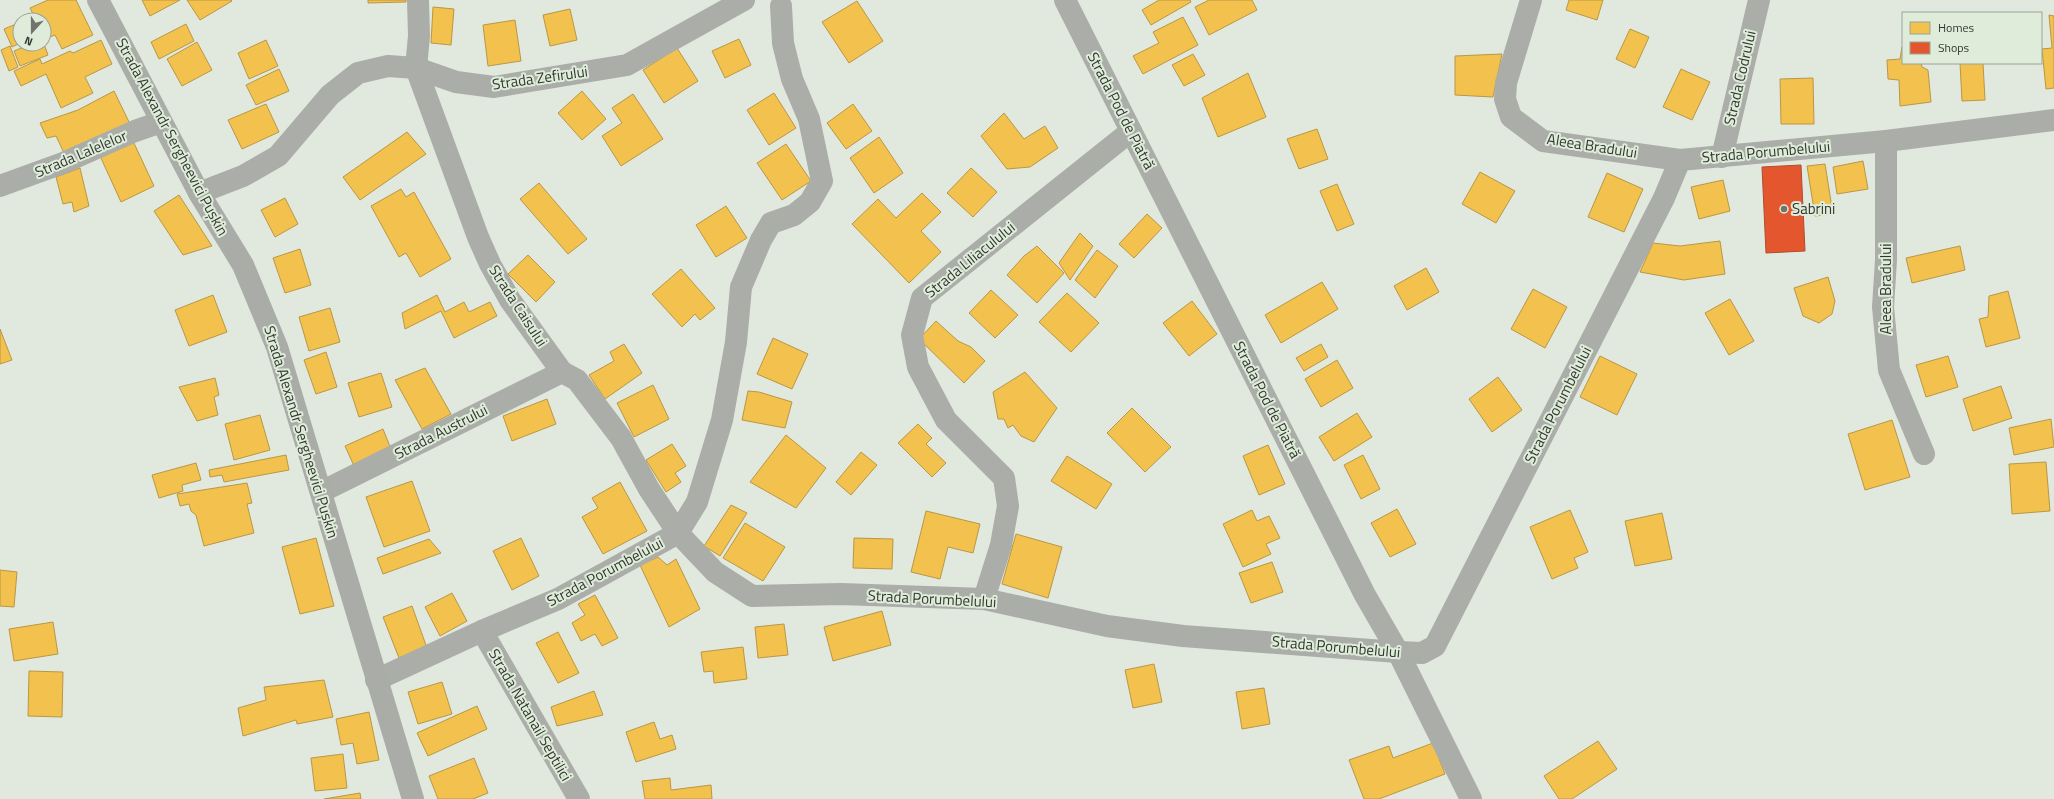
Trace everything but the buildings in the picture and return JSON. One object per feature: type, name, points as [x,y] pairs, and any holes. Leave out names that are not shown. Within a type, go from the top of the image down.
[{"type":"street","name":"Strada Alexandr Sergheevici Pușkin","points":[[98,0],[199,193],[243,265],[277,347],[413,799]]},
{"type":"street","name":"Strada Caisului","points":[[418,0],[419,36],[416,68],[490,264],[510,300],[562,372],[577,380],[621,438],[649,489],[678,533]]},
{"type":"street","name":"Strada Zefirului","points":[[199,193],[243,176],[278,156],[330,95],[358,73],[388,66],[416,68],[456,82],[494,87],[627,65],[744,0]]},
{"type":"street","name":"Strada Pod de Piatră","points":[[1065,0],[1365,595],[1398,652],[1471,799]]},
{"type":"street","name":"Aleea Bradului","points":[[1531,0],[1506,83],[1505,99],[1511,117],[1543,141],[1680,160]]},
{"type":"street","name":"Strada Codrului","points":[[1722,156],[1758,0]]},
{"type":"street","points":[[678,533],[697,502],[722,420],[736,342],[741,287],[760,240],[771,223],[794,215],[810,202],[822,181],[809,119],[792,79],[783,43],[780,2]]},
{"type":"street","name":"Strada Porumbelului","points":[[376,680],[482,631],[558,599],[678,533],[715,572],[752,596],[841,594],[984,599],[1114,627],[1183,636],[1422,653],[1436,646],[1664,198],[1680,160],[1886,141],[2054,120]]},
{"type":"street","name":"Strada Lalelelor","points":[[0,186],[63,163],[134,131],[161,122]]},
{"type":"street","name":"Strada Liliaculului","points":[[984,599],[1003,537],[1008,506],[1004,478],[946,420],[918,367],[912,335],[922,298],[1131,131]]},
{"type":"street","name":"Aleea Bradului","points":[[1886,141],[1886,260],[1883,307],[1889,370],[1924,454]]},
{"type":"street","name":"Strada Austrului","points":[[321,492],[562,372]]},
{"type":"street","name":"Strada Natanail Septilici","points":[[482,631],[579,799]]},
{"type":"place","name":"Sabrini","points":[[1784,209]]}]
